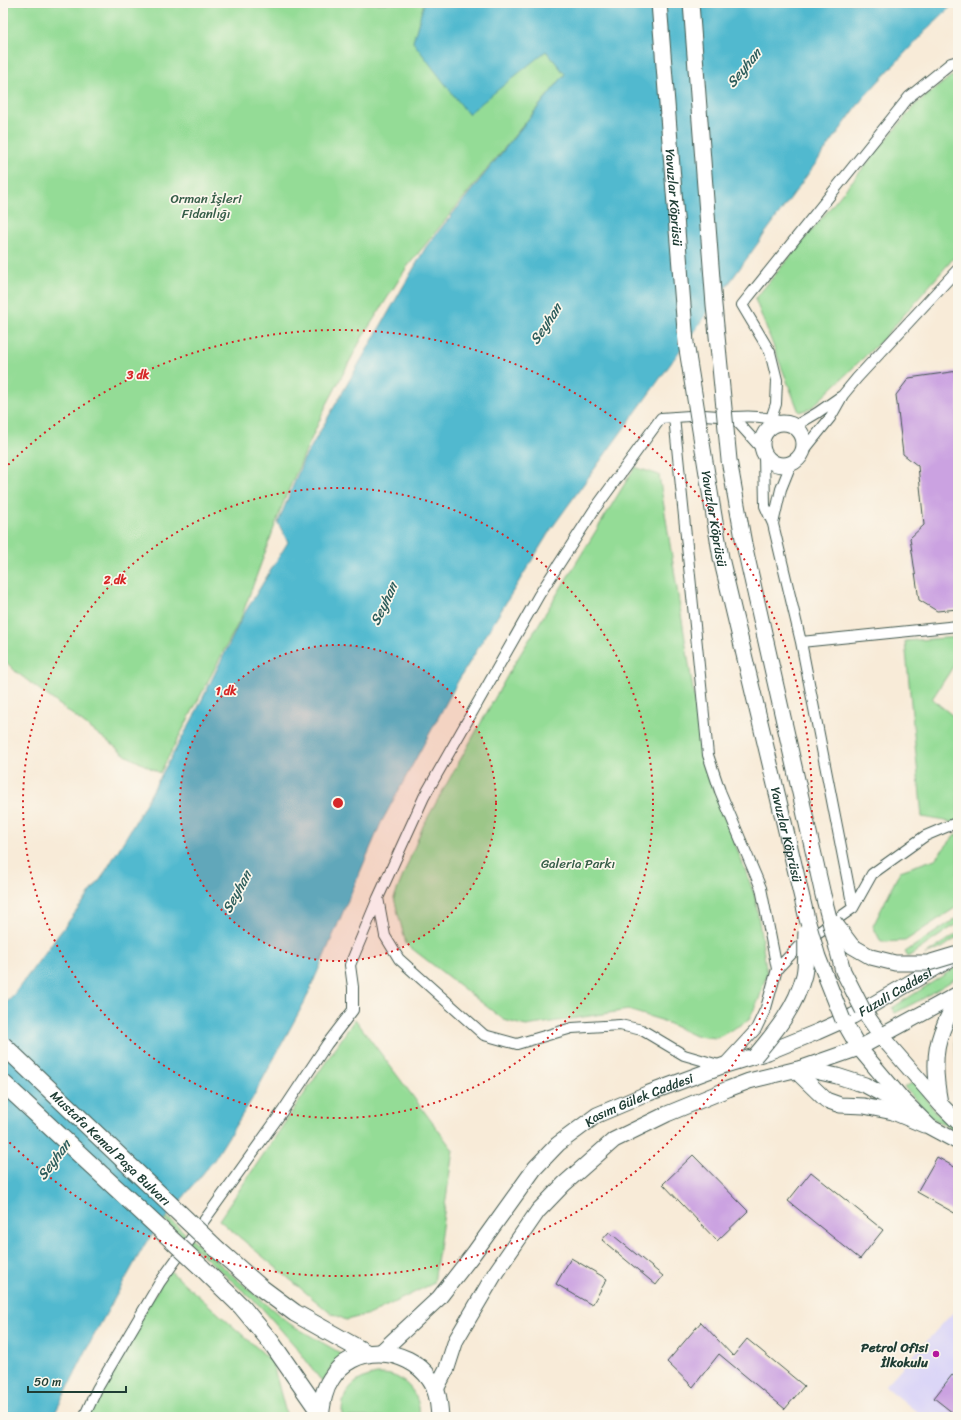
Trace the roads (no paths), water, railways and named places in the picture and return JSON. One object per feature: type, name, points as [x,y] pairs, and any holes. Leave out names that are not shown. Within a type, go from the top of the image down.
[{"type":"main road","name":"Yavuzlar Köprüsü","points":[[659,3],[685,336],[721,558],[807,919],[818,957],[853,1016]]},
{"type":"main road","name":"Yavuzlar Köprüsü","points":[[691,3],[714,305],[729,460],[744,544],[853,1016]]},
{"type":"main road","points":[[779,424],[800,432],[804,438],[802,453],[798,460],[791,464],[776,464],[769,461],[763,451],[761,440],[764,433],[779,424]]},
{"type":"main road","points":[[828,913],[852,946],[871,957],[895,963],[928,963],[958,954]]},
{"type":"main road","points":[[755,1056],[778,1028],[795,1002],[804,974],[807,919]]},
{"type":"main road","name":"Fuzuli Caddesi","points":[[853,1016],[958,954]]},
{"type":"main road","points":[[863,1045],[958,994]]},
{"type":"main road","points":[[941,1105],[935,1066],[936,1046],[941,1030],[958,997]]},
{"type":"main road","points":[[853,1016],[881,1036],[941,1105],[958,1122]]},
{"type":"main road","points":[[853,1016],[863,1045],[902,1100],[930,1127]]},
{"type":"main road","name":"Kasım Gülek Caddesi","points":[[374,1353],[439,1298],[474,1253],[535,1168],[558,1144],[596,1115],[649,1093],[722,1066],[755,1056],[817,1032],[853,1016]]},
{"type":"main road","name":"Mustafa Kemal Paşa Bulvarı","points":[[3,1045],[218,1250],[260,1287],[295,1313],[374,1353],[400,1356],[416,1364],[430,1379],[438,1398],[441,1415]]},
{"type":"main road","name":"Kasım Gülek Caddesi","points":[[435,1391],[447,1368],[456,1340],[496,1272],[538,1211],[564,1184],[614,1140],[666,1114],[728,1089],[749,1081],[799,1069],[863,1045]]},
{"type":"main road","points":[[799,1069],[838,1076],[865,1085],[912,1110]]},
{"type":"main road","points":[[799,1069],[826,1100],[840,1105],[864,1106],[893,1112],[930,1127],[958,1142]]},
{"type":"main road","name":"Mustafa Kemal Paşa Bulvarı","points":[[3,1083],[242,1307],[271,1342],[321,1416]]},
{"type":"main road","points":[[321,1416],[323,1395],[331,1378],[345,1364],[360,1355],[374,1353]]},
{"type":"street","points":[[779,424],[776,404],[777,380],[770,352],[742,305],[909,97],[951,63],[958,60]]},
{"type":"street","points":[[802,453],[830,418],[843,395],[857,378],[958,269]]},
{"type":"street","points":[[84,1417],[97,1389],[160,1282],[282,1112],[326,1044],[353,1010],[353,987],[350,965],[378,898],[424,797],[539,595],[594,510],[660,418],[704,415],[734,417],[753,416],[779,424],[817,413],[843,395]]},
{"type":"street","points":[[378,898],[385,936],[399,959],[484,1035],[517,1044],[572,1028],[620,1025],[642,1030],[684,1055],[722,1066],[756,1029],[766,1008],[777,969],[761,888],[720,791],[708,755],[674,417]]},
{"type":"street","points":[[734,417],[763,451],[765,506],[773,524],[801,642],[853,908]]},
{"type":"street","points":[[773,524],[781,489],[791,464]]},
{"type":"street","points":[[801,642],[958,626]]},
{"type":"street","points":[[777,969],[799,946],[853,908],[872,874],[926,836],[958,822]]},
{"type":"water","name":"Seyhan","points":[[424,3],[955,3],[931,25],[863,98],[551,529],[458,681],[381,823],[305,1001],[252,1099],[214,1160],[145,1244],[92,1339],[53,1417],[3,1417],[3,1006],[14,994],[102,877],[134,824],[192,720],[244,614],[288,542],[278,523],[303,461],[426,247],[565,74],[546,51],[468,114],[413,42]]},
{"type":"place","name":"Petrol Ofisi İlkokulu","points":[[936,1354]]},
{"type":"park label","name":"Orman İşleri Fidanlığı","points":[[206,206]]},
{"type":"park label","name":"Galeria Parkı","points":[[578,863]]}]
